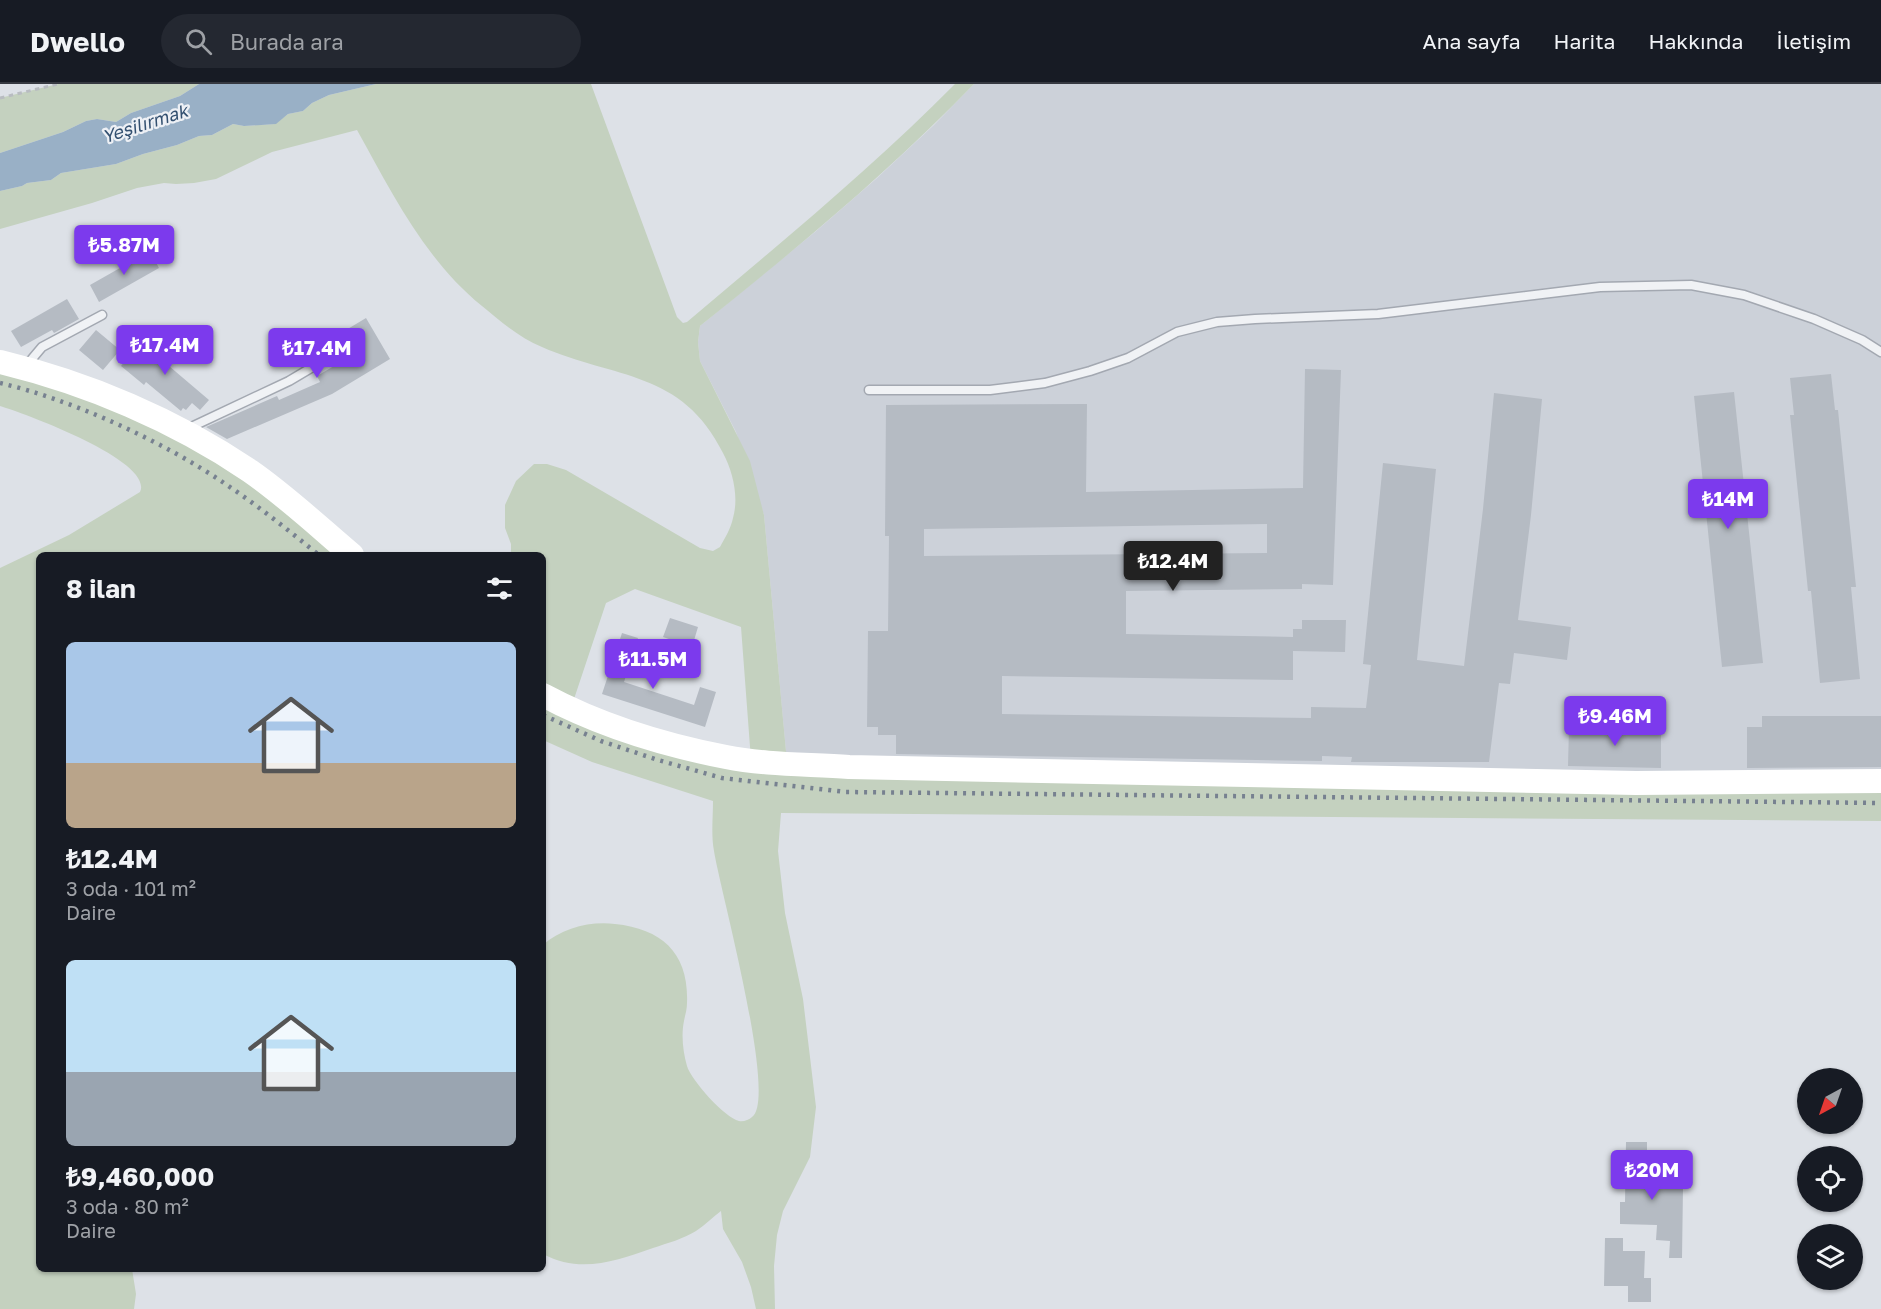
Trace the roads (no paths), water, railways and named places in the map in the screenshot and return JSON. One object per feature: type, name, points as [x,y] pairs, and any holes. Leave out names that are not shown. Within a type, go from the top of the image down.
[{"type":"street","points":[[0,362],[25,368],[118,401],[182,431],[251,472],[348,552]]},
{"type":"street","points":[[546,696],[606,723],[662,741],[727,757],[849,767],[1636,783],[1881,781]]},
{"type":"lane","points":[[869,390],[990,390],[1045,383],[1128,358],[1177,332],[1217,322],[1378,314],[1600,286],[1691,285],[1744,295],[1814,318],[1862,340],[1881,352]]},
{"type":"lane","points":[[25,368],[42,347],[102,315]]},
{"type":"lane","points":[[182,431],[290,381],[321,362]]},
{"type":"water","name":"Yeşilırmak","points":[[199,84],[376,84],[329,95],[312,103],[303,111],[288,114],[276,124],[244,126],[233,124],[212,135],[199,136],[116,164],[61,173],[51,180],[27,183],[0,191],[0,153],[63,132],[86,121],[97,119],[116,122],[131,113],[180,96]]},
{"type":"railway","points":[[0,383],[28,390],[87,411],[173,452],[236,491],[315,552]]},
{"type":"railway","points":[[546,716],[601,741],[722,778],[846,792],[1881,803]]}]
